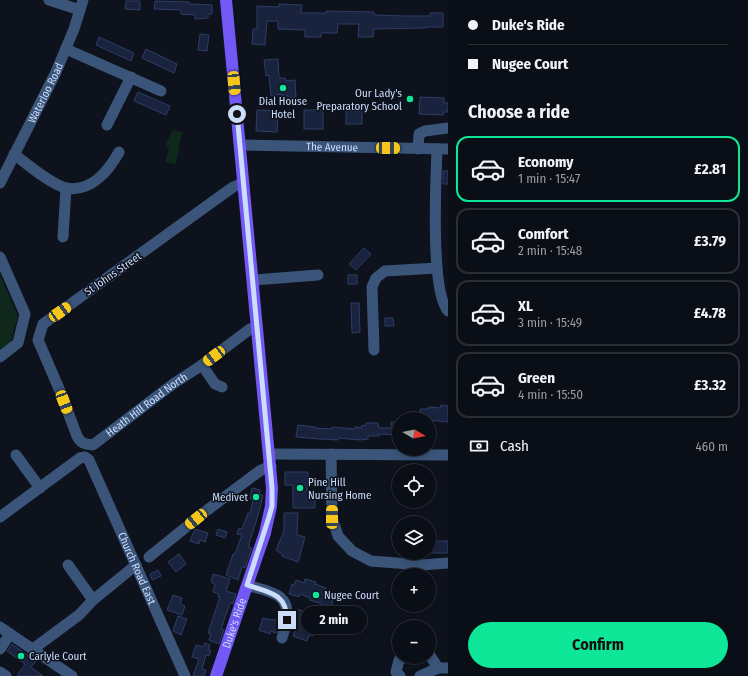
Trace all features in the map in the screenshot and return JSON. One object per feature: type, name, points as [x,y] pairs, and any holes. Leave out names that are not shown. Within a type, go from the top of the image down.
[{"type":"main road","name":"Duke's Ride","points":[[216,676],[269,517],[272,497],[271,466],[226,0]]},
{"type":"street","points":[[49,0],[81,5]]},
{"type":"street","name":"Waterloo Road","points":[[0,183],[56,72],[66,49],[81,5]]},
{"type":"street","points":[[66,49],[161,91]]},
{"type":"street","points":[[107,125],[131,77]]},
{"type":"street","points":[[418,149],[419,134],[425,131],[448,128]]},
{"type":"street","name":"The Avenue","points":[[240,145],[443,149]]},
{"type":"street","points":[[443,149],[435,228],[437,268],[441,297],[448,310]]},
{"type":"street","points":[[14,154],[53,182],[66,188],[80,188],[93,183],[105,173],[119,152]]},
{"type":"street","name":"St Johns Street","points":[[60,390],[38,340],[43,324],[233,187],[243,183]]},
{"type":"street","points":[[63,237],[66,188]]},
{"type":"street","points":[[0,257],[25,314],[18,343],[0,357]]},
{"type":"street","points":[[374,350],[372,287],[376,278],[386,271],[437,268]]},
{"type":"street","points":[[253,280],[318,275]]},
{"type":"street","name":"Heath Hill Road North","points":[[60,390],[80,442],[93,445],[173,384],[202,365],[250,329],[257,327]]},
{"type":"street","points":[[202,365],[215,384],[222,387]]},
{"type":"street","points":[[269,454],[448,455]]},
{"type":"street","points":[[332,454],[332,517],[338,536],[352,551],[371,561],[421,565],[448,563]]},
{"type":"street","points":[[0,517],[40,488],[16,455]]},
{"type":"street","name":"Church Road East","points":[[40,488],[80,458],[85,457],[89,460],[185,676]]},
{"type":"street","points":[[149,557],[261,470],[271,466]]},
{"type":"street","points":[[68,565],[93,600]]},
{"type":"street","points":[[33,649],[79,614],[93,600],[136,565]]},
{"type":"street","points":[[247,585],[278,595],[285,605],[287,620],[282,638]]},
{"type":"street","points":[[0,627],[72,676]]},
{"type":"street","points":[[0,649],[10,634]]},
{"type":"street","points":[[398,664],[396,672],[400,676]]},
{"type":"street","points":[[420,676],[443,668]]},
{"type":"street","points":[[0,672],[6,676]]},
{"type":"green space","points":[[173,130],[182,132],[176,164],[165,162],[169,148],[165,146]]},
{"type":"green space","points":[[0,275],[18,316],[10,344],[0,351]]},
{"type":"building","points":[[126,1],[140,1],[140,10],[125,9]]},
{"type":"building","points":[[155,1],[189,2],[189,4],[212,5],[212,14],[208,14],[208,18],[195,19],[195,15],[181,14],[181,10],[154,9]]},
{"type":"building","points":[[279,4],[302,5],[301,13],[326,13],[326,11],[374,12],[374,15],[430,16],[430,13],[443,13],[443,27],[374,29],[373,37],[358,37],[359,24],[338,24],[337,33],[321,33],[321,37],[305,37],[305,30],[278,29],[278,21],[267,21],[265,45],[252,44],[253,29],[257,29],[257,6],[279,7]]},
{"type":"building","points":[[200,34],[209,35],[207,51],[198,50]]},
{"type":"building","points":[[99,37],[134,53],[131,61],[96,45]]},
{"type":"building","points":[[146,49],[177,64],[174,73],[142,58]]},
{"type":"building","name":"Dial House Hotel","points":[[278,59],[279,78],[285,78],[286,81],[295,80],[296,97],[288,98],[288,96],[282,96],[282,94],[271,96],[269,75],[266,76],[264,60]]},
{"type":"building","points":[[138,92],[170,106],[166,115],[134,101]]},
{"type":"building","name":"Our Lady's Preparatory School","points":[[420,97],[444,98],[444,103],[448,103],[448,112],[444,112],[443,115],[419,114]]},
{"type":"building","points":[[257,110],[278,111],[277,132],[256,131]]},
{"type":"building","points":[[304,110],[323,110],[323,129],[304,129]]},
{"type":"building","points":[[346,111],[362,111],[362,124],[346,124]]},
{"type":"building","points":[[443,171],[448,171],[448,184],[443,184]]},
{"type":"building","points":[[364,248],[371,254],[356,270],[349,264]]},
{"type":"building","points":[[348,275],[357,275],[357,284],[348,284]]},
{"type":"building","points":[[351,303],[359,303],[360,332],[352,333]]},
{"type":"building","points":[[385,318],[393,318],[394,326],[385,326]]},
{"type":"building","points":[[441,405],[448,406],[448,422],[436,421],[436,412],[420,412],[420,409],[429,409],[429,407],[440,408]]},
{"type":"building","points":[[392,422],[392,435],[379,434],[379,436],[368,436],[368,439],[360,440],[296,437],[298,425],[315,428],[332,429],[332,427],[355,429],[355,427],[362,428],[361,426],[366,425],[366,423],[378,423],[379,428],[391,428]]},
{"type":"building","name":"Pine Hill Nursing Home","points":[[285,472],[308,472],[307,491],[309,491],[309,494],[315,494],[315,508],[293,508],[293,485],[285,485]]},
{"type":"building","points":[[252,488],[260,490],[259,495],[263,495],[248,547],[252,548],[245,568],[242,567],[238,580],[226,575],[233,554],[235,554],[242,535],[237,534],[239,528],[242,529],[248,513],[250,514],[253,500],[250,499]]},
{"type":"building","points":[[284,513],[298,513],[297,535],[305,537],[298,562],[282,556],[282,554],[276,550],[284,531]]},
{"type":"building","points":[[195,529],[208,533],[205,542],[200,540],[199,544],[190,541]]},
{"type":"building","points":[[218,529],[227,532],[225,538],[216,535]]},
{"type":"building","points":[[436,541],[448,541],[448,553],[436,553]]},
{"type":"building","points":[[179,554],[186,564],[176,572],[168,562]]},
{"type":"building","points":[[158,570],[161,576],[152,580],[150,574]]},
{"type":"building","points":[[213,574],[230,579],[226,591],[236,594],[233,604],[230,603],[221,629],[224,630],[219,644],[209,640],[211,634],[208,633],[220,597],[218,597],[219,594],[213,592],[215,584],[211,582]]},
{"type":"building","name":"Nugee Court","points":[[305,579],[316,582],[315,584],[326,588],[325,593],[333,596],[331,601],[333,602],[329,611],[320,608],[322,604],[310,600],[310,598],[300,594],[299,597],[289,594],[292,584],[294,585],[296,580],[304,583]]},
{"type":"building","points":[[173,595],[182,598],[180,604],[185,606],[182,615],[167,610]]},
{"type":"building","name":"Nugee Court","points":[[297,609],[311,616],[308,625],[316,628],[313,636],[309,635],[307,641],[293,636],[298,622],[295,621],[297,617],[294,617]]},
{"type":"building","points":[[178,616],[187,619],[181,635],[173,631]]},
{"type":"building","points":[[263,618],[276,621],[276,618],[280,619],[276,633],[271,631],[270,634],[259,630]]},
{"type":"building","points":[[205,643],[210,645],[208,649],[211,650],[209,656],[206,655],[202,669],[206,670],[204,676],[193,676],[199,659],[192,657],[196,645],[203,647]]},
{"type":"building","name":"Carlyle Court","points":[[12,644],[36,661],[31,667],[43,676],[17,676],[25,664],[7,651]]},
{"type":"place","name":"Dial House Hotel","points":[[283,88]]},
{"type":"place","name":"Our Lady's Preparatory School","points":[[410,99]]},
{"type":"place","name":"Pine Hill Nursing Home","points":[[300,488]]},
{"type":"place","name":"Medivet","points":[[256,497]]},
{"type":"place","name":"Nugee Court","points":[[316,595]]},
{"type":"place","name":"Carlyle Court","points":[[21,656]]},
{"type":"route","points":[[237,114],[272,488],[272,506],[265,533],[247,585],[278,595],[285,605],[287,620]]}]
